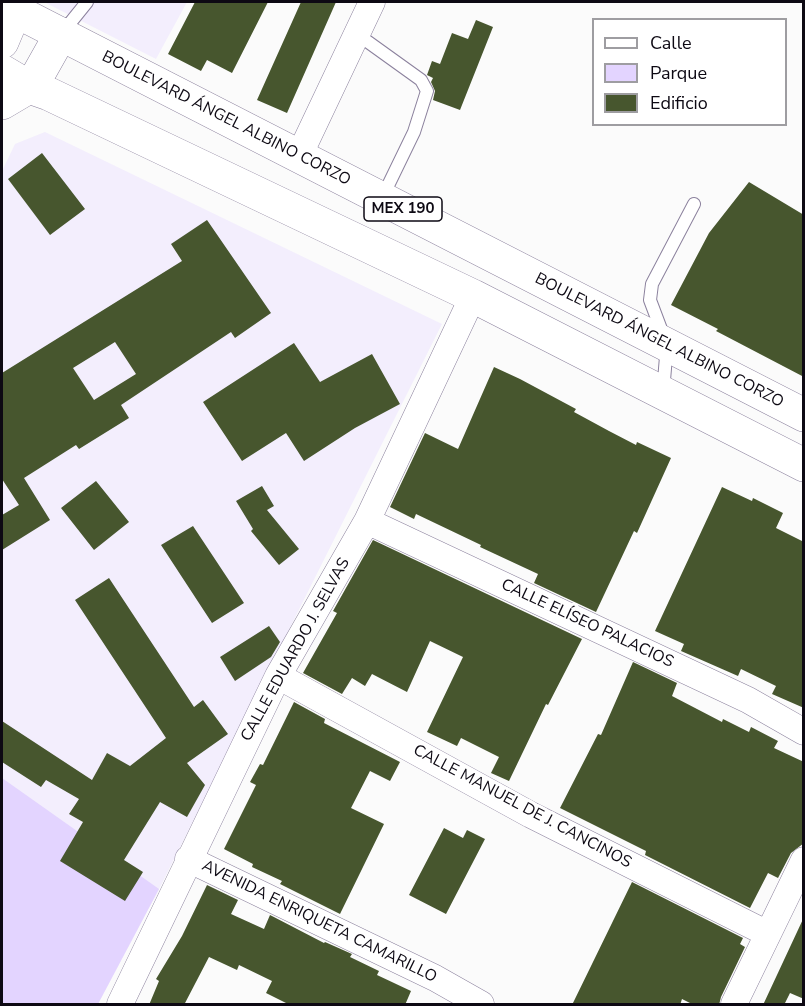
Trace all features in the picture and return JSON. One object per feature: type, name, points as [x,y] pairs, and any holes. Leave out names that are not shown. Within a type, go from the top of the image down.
[{"type":"main road","name":"BOULEVARD ÁNGEL ALBINO CORZO","points":[[8,7],[804,415]]},
{"type":"main road","points":[[2,42],[8,7]]},
{"type":"main road","points":[[2,103],[29,87],[61,34]]},
{"type":"main road","name":"MEX 190","points":[[2,71],[29,87],[49,94],[473,296],[804,465]]},
{"type":"street","points":[[299,156],[372,2]]},
{"type":"street","name":"CALLE EDUARDO J. SELVAS","points":[[120,1005],[278,676],[367,521],[473,296]]},
{"type":"street","name":"CALLE ELÍSEO PALACIOS","points":[[367,521],[748,700],[804,732]]},
{"type":"street","name":"CALLE MANUEL DE J. CANCINOS","points":[[278,676],[531,814],[768,934]]},
{"type":"street","name":"AVENIDA ENRIQUETA CAMARILLO","points":[[189,859],[435,978],[481,1005]]},
{"type":"street","points":[[734,1005],[804,860]]},
{"type":"lane","points":[[61,34],[87,2]]},
{"type":"lane","points":[[357,34],[421,80],[427,91],[414,132],[382,199]]},
{"type":"lane","points":[[663,393],[667,345],[650,300],[652,284],[694,204]]},
{"type":"shaded area","points":[[44,2],[187,2],[156,59]]},
{"type":"shaded area","points":[[45,132],[442,324],[159,889],[98,1004],[2,1004],[2,171],[15,144]]},
{"type":"green space","points":[[2,778],[159,889],[98,1004],[2,1004]]},
{"type":"building","points":[[195,2],[268,2],[232,73],[207,60],[201,71],[168,54]]},
{"type":"building","points":[[301,2],[336,2],[287,113],[257,100]]},
{"type":"building","points":[[476,20],[493,27],[460,110],[433,100],[435,91],[431,82],[433,78],[427,75],[432,61],[440,64],[452,33],[468,39]]},
{"type":"building","points":[[42,153],[85,209],[50,235],[8,179]]},
{"type":"building","points":[[749,182],[804,215],[804,377],[671,305],[709,233]]},
{"type":"building","points":[[207,220],[271,313],[235,338],[231,332],[121,405],[129,418],[79,449],[76,445],[24,478],[50,520],[2,550],[2,515],[19,505],[2,479],[2,373],[182,261],[171,244]],"holes":[[[115,342],[136,374],[94,400],[73,368]]]},
{"type":"building","points":[[294,343],[320,382],[372,354],[400,404],[355,428],[304,461],[286,433],[242,461],[203,402]]},
{"type":"building","points":[[494,367],[576,409],[574,412],[636,445],[637,442],[671,458],[637,533],[634,531],[596,612],[534,583],[538,574],[416,514],[414,519],[390,507],[425,433],[458,449]]},
{"type":"building","points":[[96,481],[129,522],[94,550],[61,508]]},
{"type":"building","points":[[262,486],[274,506],[267,510],[299,549],[279,565],[251,531],[253,529],[236,501]]},
{"type":"building","points":[[722,487],[752,501],[753,498],[783,513],[776,528],[804,542],[804,708],[772,694],[776,686],[741,669],[738,676],[681,651],[684,644],[655,631]]},
{"type":"building","points":[[193,526],[244,603],[212,623],[161,545]]},
{"type":"building","points":[[373,540],[582,639],[548,705],[546,704],[509,781],[491,773],[499,757],[461,738],[457,746],[427,732],[463,657],[430,641],[407,692],[372,674],[365,686],[352,678],[342,694],[303,673],[337,613],[333,611]]},
{"type":"building","points":[[109,578],[194,707],[203,700],[228,734],[187,763],[205,785],[187,817],[160,802],[124,860],[143,872],[125,901],[60,861],[83,822],[69,814],[79,799],[46,780],[41,787],[2,762],[2,721],[92,780],[107,753],[130,766],[166,738],[75,600]]},
{"type":"building","points":[[269,626],[280,642],[271,657],[235,681],[220,657]]},
{"type":"building","points":[[633,662],[677,683],[672,696],[722,722],[723,719],[749,732],[751,727],[778,741],[774,748],[804,762],[804,843],[791,853],[778,878],[768,873],[750,908],[645,855],[646,851],[560,808],[598,734],[601,735]]},
{"type":"building","points":[[294,702],[325,719],[324,723],[400,762],[390,781],[370,771],[351,808],[384,824],[340,914],[280,884],[282,881],[252,867],[253,864],[224,849],[256,785],[250,782],[260,764],[263,765]]},
{"type":"building","points":[[444,828],[463,838],[467,830],[485,839],[446,914],[409,895]]},
{"type":"building","points":[[632,882],[743,938],[740,944],[745,947],[719,1005],[694,1005],[682,999],[680,1005],[572,1005]]},
{"type":"building","points":[[207,885],[238,900],[231,914],[264,929],[270,915],[324,943],[352,954],[350,957],[379,971],[377,975],[411,991],[405,1005],[290,1005],[266,993],[272,981],[239,965],[237,970],[209,957],[184,1005],[149,1005],[159,981],[156,979],[182,936]]},
{"type":"building","points":[[804,917],[804,999],[790,993],[784,1005],[763,1005]]}]
